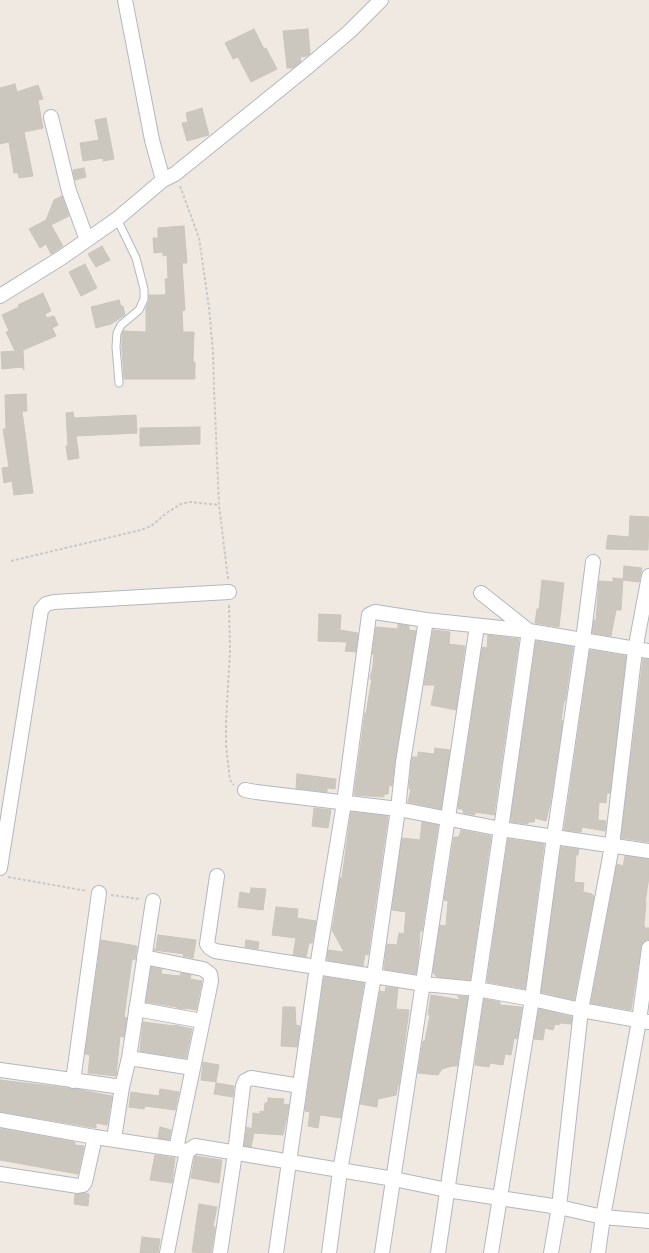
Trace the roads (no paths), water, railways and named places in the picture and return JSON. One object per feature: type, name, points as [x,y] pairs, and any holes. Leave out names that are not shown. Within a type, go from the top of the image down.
[{"type":"street","points":[[125,0],[152,140],[169,177]]},
{"type":"street","points":[[0,296],[60,258],[117,219],[305,69],[349,32],[381,0]]},
{"type":"street","points":[[51,117],[69,191],[87,240]]},
{"type":"street","points":[[491,1253],[532,998],[593,562]]},
{"type":"street","points":[[551,1253],[560,1207],[581,1010],[612,846],[635,650],[649,576]]},
{"type":"street","points":[[4,872],[41,610],[46,604],[54,602],[229,592]]},
{"type":"street","points":[[481,593],[529,631]]},
{"type":"street","points":[[276,1253],[317,967],[344,803],[369,616],[375,612],[426,620],[529,631],[635,650],[649,651]]},
{"type":"street","points":[[329,1253],[340,1170],[374,976],[398,809],[403,762],[426,620]]},
{"type":"street","points":[[382,1253],[424,984],[477,626]]},
{"type":"street","points":[[438,1253],[529,631]]},
{"type":"street","points":[[240,788],[253,792],[398,809],[448,820],[501,829],[649,851]]},
{"type":"street","points":[[217,876],[207,944],[215,951],[424,984],[477,989],[532,998],[581,1010],[644,1022]]},
{"type":"street","points":[[73,1081],[98,893]]},
{"type":"street","points":[[114,1139],[122,1087],[129,1058],[153,901]]},
{"type":"street","points":[[598,1253],[603,1217],[644,1022],[649,948]]},
{"type":"street","points":[[144,957],[203,969],[208,972],[211,981],[193,1068],[167,1253]]},
{"type":"street","points":[[136,1009],[202,1021]]},
{"type":"street","points":[[129,1058],[193,1068]]},
{"type":"street","points":[[0,1070],[122,1087]]},
{"type":"street","points":[[220,1253],[235,1153],[243,1086],[245,1081],[251,1078],[300,1086]]},
{"type":"street","points":[[0,1120],[95,1137],[182,1150],[198,1146],[394,1178],[447,1190],[560,1207],[603,1217],[649,1221]]},
{"type":"street","points":[[0,1174],[78,1186],[83,1185],[85,1182],[95,1137]]},
{"type":"lane","points":[[117,219],[136,258],[144,289],[144,299],[139,310],[121,325],[117,333],[116,347],[119,383]]}]
